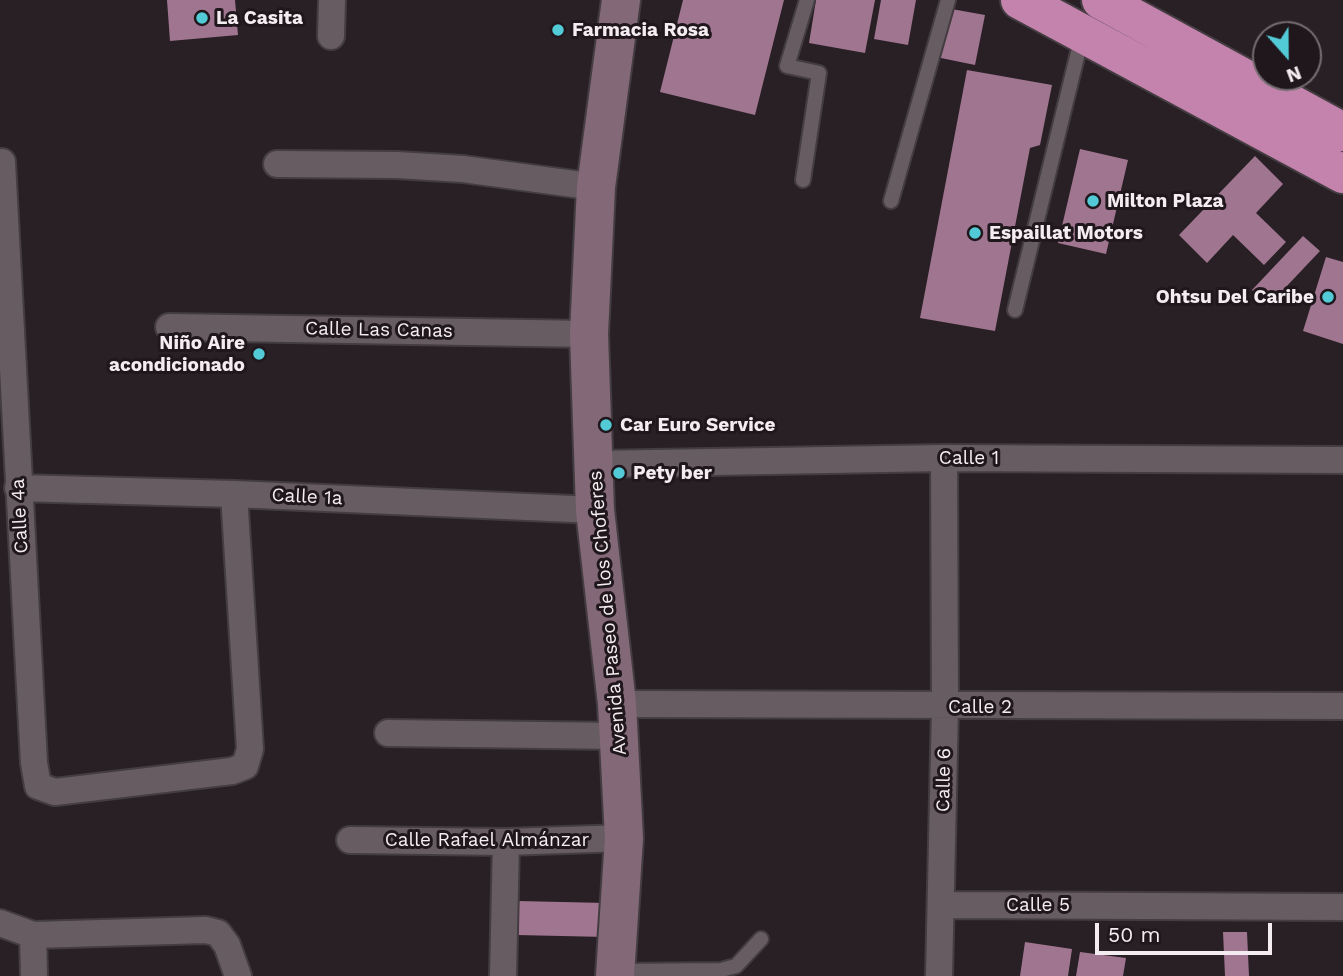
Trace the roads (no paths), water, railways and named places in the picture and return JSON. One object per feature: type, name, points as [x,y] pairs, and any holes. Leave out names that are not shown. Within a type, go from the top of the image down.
[{"type":"highway","points":[[1020,0],[1343,174]]},
{"type":"highway","points":[[1101,0],[1343,132]]},
{"type":"street","points":[[331,36],[332,0]]},
{"type":"street","name":"Avenida Paseo de los Choferes","points":[[615,974],[624,838],[618,720],[595,510],[589,334],[596,187],[621,0]]},
{"type":"street","name":"Calle 4a","points":[[2,162],[18,488],[34,763],[38,786],[55,792],[232,771],[245,766],[250,749],[234,494]]},
{"type":"street","points":[[277,164],[397,164],[463,169],[596,187]]},
{"type":"street","name":"Calle Las Canas","points":[[169,327],[589,334]]},
{"type":"street","name":"Calle 1","points":[[595,464],[944,458],[1343,460]]},
{"type":"street","name":"Calle 6","points":[[939,976],[943,905],[945,707],[944,458]]},
{"type":"street","name":"Calle 1a","points":[[18,488],[234,494],[595,510]]},
{"type":"street","name":"Calle 2","points":[[388,733],[618,720],[945,707],[1343,706]]},
{"type":"street","name":"Calle Rafael Almánzar","points":[[350,840],[506,842],[624,838]]},
{"type":"street","points":[[503,976],[506,842]]},
{"type":"street","name":"Calle 5","points":[[943,905],[1343,907]]},
{"type":"street","points":[[0,923],[33,935],[206,930],[218,933],[227,945],[238,976]]},
{"type":"street","points":[[33,935],[34,976]]},
{"type":"lane","points":[[803,180],[819,73],[787,66],[807,0]]},
{"type":"lane","points":[[891,201],[948,0]]},
{"type":"lane","points":[[1015,310],[1082,33]]},
{"type":"lane","points":[[615,974],[721,970],[736,966],[761,939]]},
{"type":"place","name":"La Casita","points":[[202,18]]},
{"type":"place","name":"Farmacia Rosa","points":[[558,30]]},
{"type":"place","name":"Milton Plaza","points":[[1093,201]]},
{"type":"place","name":"Espaillat Motors","points":[[975,233]]},
{"type":"place","name":"Ohtsu Del Caribe","points":[[1328,297]]},
{"type":"place","name":"Niño Aire acondicionado","points":[[259,354]]},
{"type":"place","name":"Car Euro Service","points":[[606,425]]},
{"type":"place","name":"Pety ber","points":[[619,473]]}]
